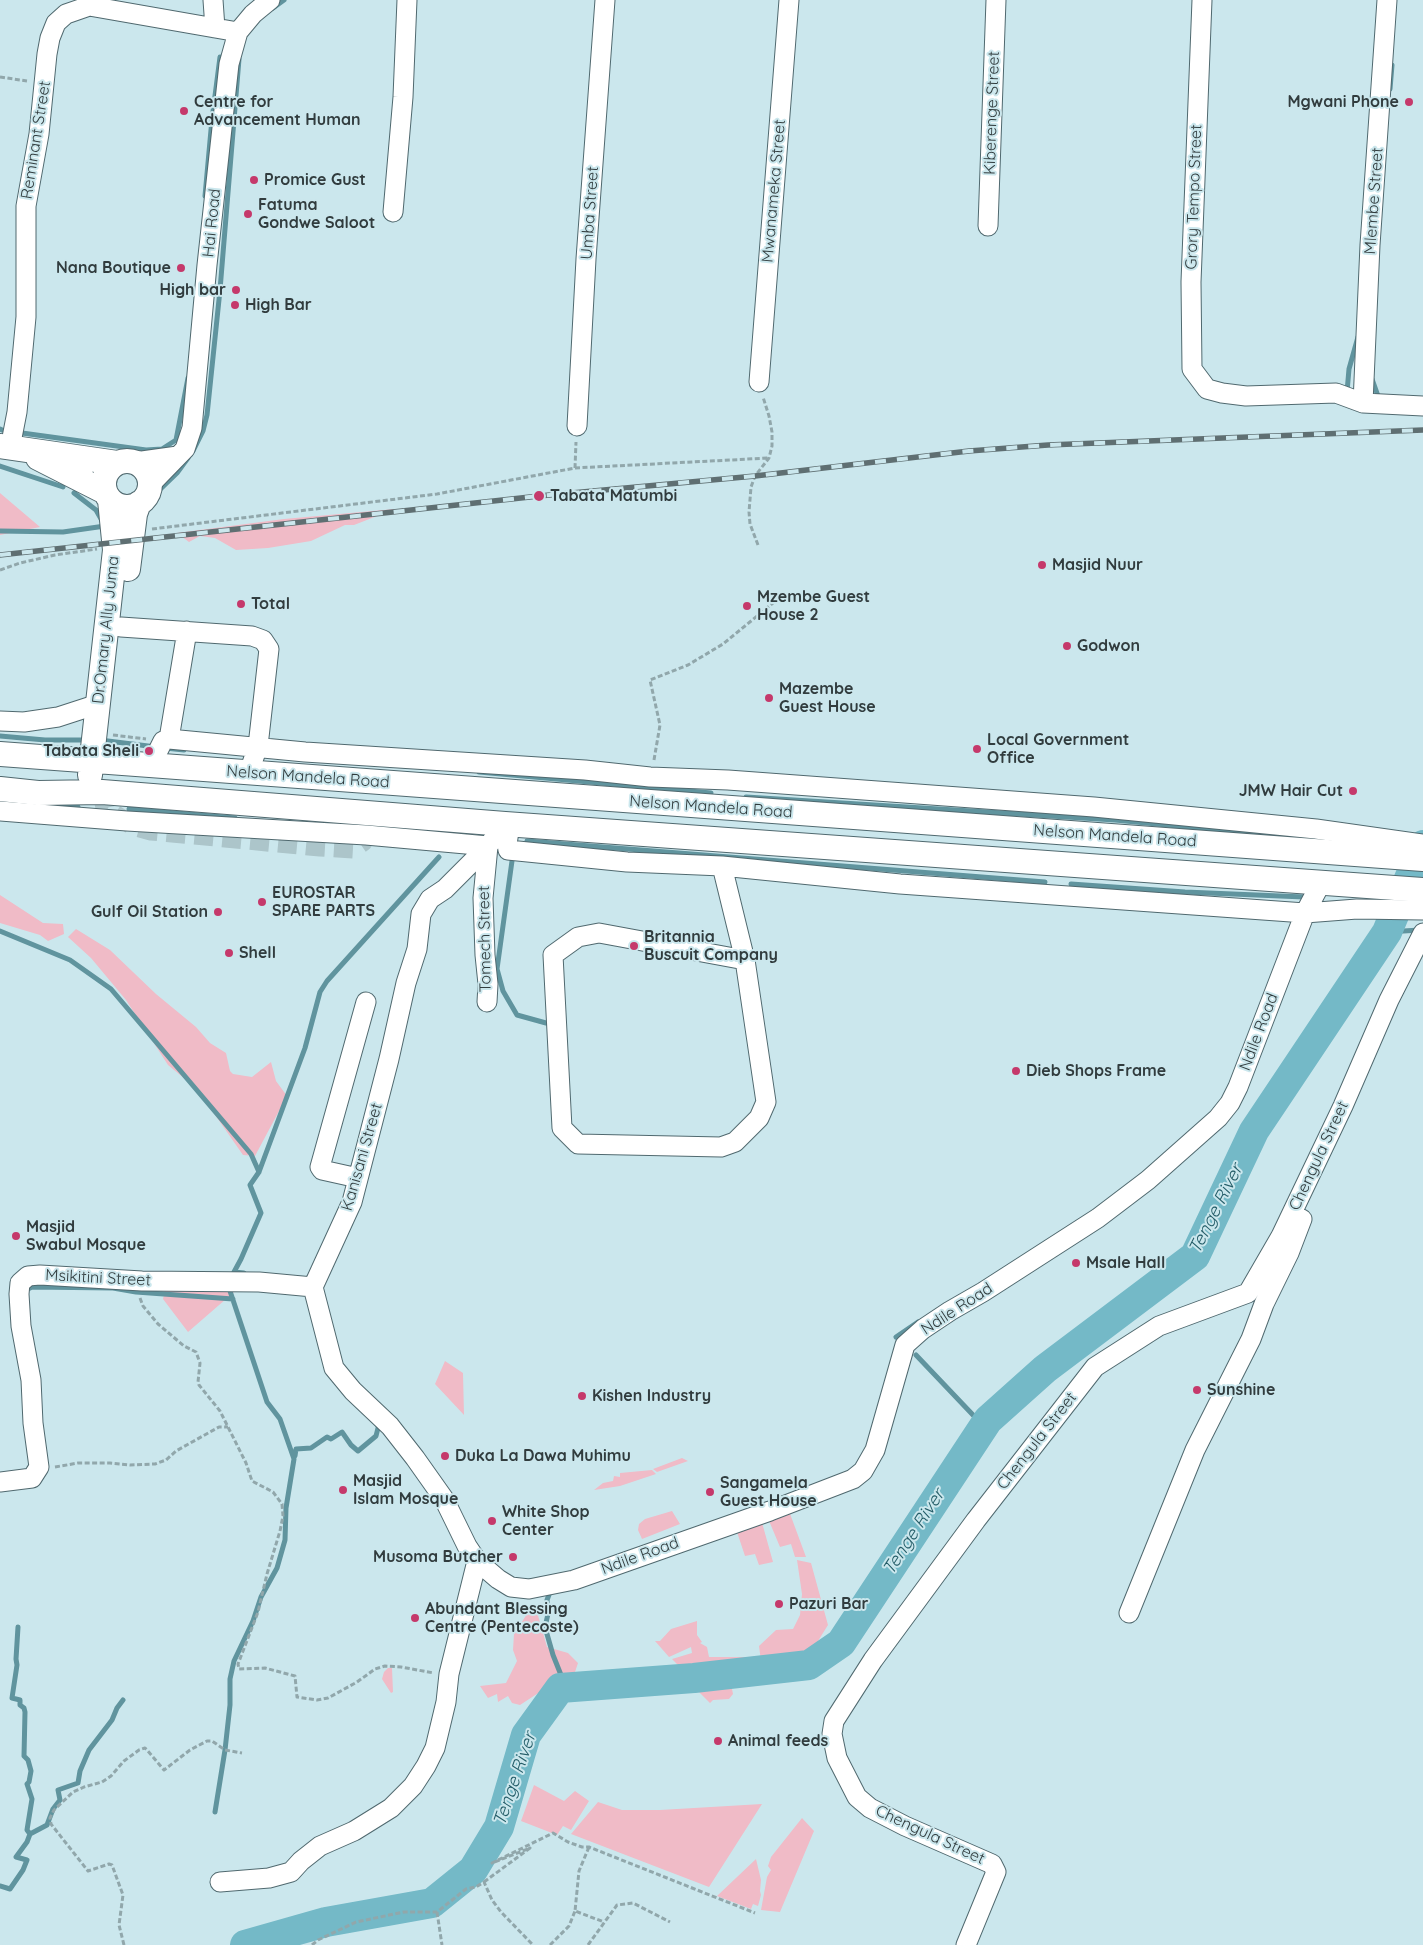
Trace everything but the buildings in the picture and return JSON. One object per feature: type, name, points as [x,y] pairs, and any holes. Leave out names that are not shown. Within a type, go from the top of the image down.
[{"type":"main road","points":[[9,447],[126,463],[146,472],[144,494],[124,506],[108,496],[9,447]]},
{"type":"main road","points":[[108,496],[104,479],[107,472],[126,463]]},
{"type":"main road","name":"Dr.Omary Ally Juma","points":[[98,761],[121,627],[135,514],[144,494]]},
{"type":"main road","name":"Dr.Omary Ally Juma","points":[[98,761],[98,704],[115,550],[108,496]]},
{"type":"main road","name":"Nelson Mandela Road","points":[[0,754],[1414,851]]},
{"type":"main road","points":[[95,792],[98,761]]},
{"type":"main road","name":"Nelson Mandela Road","points":[[0,789],[38,793],[95,792],[507,825],[1423,890]]},
{"type":"street","points":[[214,0],[215,28]]},
{"type":"street","name":"Hai Road","points":[[144,494],[185,449],[192,428],[207,265],[229,64],[238,32],[253,14],[270,0]]},
{"type":"street","points":[[392,212],[403,97],[407,0]]},
{"type":"street","name":"Umba Street","points":[[577,426],[586,259],[605,0]]},
{"type":"street","name":"Mwanameka Street","points":[[759,382],[790,0]]},
{"type":"street","name":"Kiberenge Street","points":[[988,226],[996,0]]},
{"type":"street","name":"Grory Tempo Street","points":[[1202,0],[1191,282],[1192,369],[1207,389],[1222,393],[1246,396],[1336,393],[1363,403]]},
{"type":"street","name":"Mlembe Street","points":[[1363,403],[1370,245],[1386,0]]},
{"type":"street","name":"Reminant Street","points":[[9,447],[17,412],[26,317],[26,206],[39,134],[47,54],[56,23],[66,14],[89,6],[238,32]]},
{"type":"street","points":[[1363,403],[1423,406]]},
{"type":"street","points":[[126,463],[178,456]]},
{"type":"street","points":[[121,627],[252,636],[264,640],[269,649],[258,746],[249,772]]},
{"type":"street","points":[[169,739],[187,631]]},
{"type":"street","points":[[0,721],[24,722],[58,718],[98,704]]},
{"type":"street","points":[[151,765],[163,741],[169,739],[258,746],[305,752],[585,770],[650,777],[738,781],[1094,807],[1316,829],[1414,851]]},
{"type":"street","points":[[299,776],[305,752]]},
{"type":"street","points":[[0,811],[127,821],[366,835],[488,846]]},
{"type":"street","points":[[507,825],[508,850],[626,862],[722,866],[900,884],[1305,913],[1357,909],[1414,910]]},
{"type":"street","name":"Kanisani Street","points":[[313,1287],[352,1202],[393,1043],[406,983],[417,949],[422,914],[430,899],[445,889],[507,825]]},
{"type":"street","name":"Tomech Street","points":[[486,1002],[488,984],[483,898],[488,846]]},
{"type":"street","points":[[722,866],[745,960],[766,1102],[758,1118],[735,1142],[721,1147],[578,1144],[562,1128],[553,955],[578,937],[599,933],[745,960]]},
{"type":"street","name":"Ndile Road","points":[[477,1561],[498,1580],[511,1587],[528,1589],[574,1580],[853,1479],[863,1471],[874,1450],[906,1346],[923,1329],[950,1311],[1098,1218],[1148,1180],[1218,1118],[1230,1103],[1305,913],[1321,883]]},
{"type":"street","name":"Chengula Street","points":[[966,1945],[996,1872],[992,1864],[905,1826],[870,1808],[857,1797],[837,1758],[832,1734],[834,1721],[873,1660],[976,1520],[1095,1366],[1159,1326],[1248,1293],[1281,1236],[1343,1106],[1389,1000],[1423,933]]},
{"type":"street","points":[[358,1178],[322,1170],[320,1167],[366,1002]]},
{"type":"street","points":[[1128,1613],[1195,1450],[1251,1339],[1264,1304],[1289,1253],[1343,1106]]},
{"type":"street","name":"Msikitini Street","points":[[0,1482],[26,1480],[35,1475],[39,1467],[33,1423],[31,1380],[21,1326],[20,1283],[28,1276],[40,1275],[142,1281],[259,1282],[313,1287]]},
{"type":"street","points":[[220,1882],[269,1878],[291,1872],[301,1861],[320,1846],[354,1831],[391,1808],[403,1796],[426,1766],[435,1748],[446,1702],[449,1674],[477,1561],[467,1546],[444,1499],[415,1458],[390,1426],[353,1391],[334,1368],[313,1287]]},
{"type":"path","points":[[0,77],[45,83]]},
{"type":"path","points":[[758,545],[750,524],[751,487],[755,476],[769,458],[772,432],[759,382]]},
{"type":"path","points":[[575,468],[577,426]]},
{"type":"path","points":[[132,532],[437,494],[575,468],[769,458]]},
{"type":"path","points":[[0,570],[54,555],[98,549],[115,550]]},
{"type":"path","points":[[650,777],[660,725],[650,680],[688,665],[723,644],[772,603]]},
{"type":"path","points":[[142,1281],[136,1292],[143,1306],[158,1324],[184,1346],[196,1352],[200,1363],[199,1385],[220,1411],[246,1463],[252,1480],[273,1492],[282,1504],[283,1516],[280,1531],[258,1612],[238,1664],[240,1670],[265,1668],[295,1676],[297,1697],[317,1700],[328,1698],[358,1682],[375,1669],[385,1666],[449,1674]]},
{"type":"path","points":[[68,1465],[78,1463],[155,1464],[166,1460],[176,1451],[219,1428],[228,1427]]},
{"type":"path","points":[[124,1945],[119,1925],[123,1895],[112,1866],[109,1864],[88,1871],[51,1824],[50,1818],[54,1810],[73,1792],[106,1779],[124,1761],[145,1748],[164,1770],[190,1750],[207,1741],[212,1741],[225,1750],[242,1753]]},
{"type":"path","points":[[312,1945],[318,1940],[356,1922],[404,1912],[437,1912],[466,1889],[476,1887],[484,1882],[530,1848],[492,1863],[553,1833],[568,1842],[582,1847],[590,1847],[755,1913]]},
{"type":"path","points":[[550,1945],[569,1926],[576,1911],[580,1871],[590,1847]]},
{"type":"path","points":[[484,1882],[492,1900],[533,1945]]},
{"type":"path","points":[[588,1945],[617,1905],[633,1903],[670,1922]]},
{"type":"path","points":[[576,1911],[604,1922]]},
{"type":"path","points":[[437,1912],[442,1945]]},
{"type":"shaded area","points":[[0,493],[40,527],[0,535]]},
{"type":"shaded area","points":[[395,509],[354,525],[345,525],[311,541],[268,548],[236,550],[215,538],[200,536],[189,542],[177,533],[284,519]]},
{"type":"shaded area","points":[[0,895],[43,923],[63,924],[64,934],[48,941],[40,935],[0,923]]},
{"type":"shaded area","points":[[76,929],[110,950],[156,994],[196,1027],[210,1043],[226,1053],[230,1071],[233,1074],[252,1077],[271,1062],[276,1081],[287,1096],[255,1156],[243,1155],[197,1089],[168,1065],[126,1000],[91,958],[68,937]]},
{"type":"shaded area","points":[[166,1286],[241,1286],[188,1332],[163,1299]]},
{"type":"shaded area","points":[[445,1361],[463,1373],[464,1415],[435,1384]]},
{"type":"shaded area","points":[[682,1458],[688,1461],[657,1472],[653,1469]]},
{"type":"shaded area","points":[[652,1470],[656,1474],[620,1486],[594,1490],[603,1483],[613,1481],[614,1476],[620,1477],[620,1473]]},
{"type":"shaded area","points":[[672,1511],[680,1524],[642,1539],[638,1530],[639,1524],[645,1519]]},
{"type":"shaded area","points":[[789,1511],[806,1557],[795,1557],[791,1544],[780,1547],[767,1516]]},
{"type":"shaded area","points":[[761,1519],[773,1562],[759,1565],[755,1554],[745,1556],[735,1526]]},
{"type":"shaded area","points":[[797,1560],[811,1563],[828,1625],[803,1662],[761,1661],[759,1646],[776,1630],[793,1629],[800,1615],[802,1594]]},
{"type":"shaded area","points":[[537,1612],[547,1647],[568,1653],[578,1663],[573,1678],[557,1677],[549,1686],[520,1705],[512,1703],[508,1696],[498,1702],[497,1694],[488,1698],[480,1686],[506,1683],[517,1661],[513,1650],[514,1634],[527,1614]]},
{"type":"shaded area","points":[[697,1621],[697,1635],[702,1642],[700,1643],[707,1647],[709,1657],[747,1657],[743,1664],[710,1667],[710,1671],[687,1674],[672,1659],[692,1653],[691,1647],[669,1657],[655,1641],[660,1641],[671,1629]]},
{"type":"shaded area","points":[[388,1668],[392,1668],[393,1692],[391,1693],[382,1679],[384,1672]]},
{"type":"shaded area","points":[[731,1684],[733,1694],[729,1699],[713,1700],[710,1703],[697,1690]]},
{"type":"shaded area","points":[[534,1785],[564,1801],[575,1791],[589,1801],[571,1830],[563,1826],[557,1835],[521,1821]]},
{"type":"shaded area","points":[[598,1802],[622,1810],[660,1810],[762,1804],[709,1887],[571,1834]]},
{"type":"shaded area","points":[[802,1818],[814,1831],[780,1912],[761,1910],[767,1877],[771,1870],[768,1866],[771,1857]]},
{"type":"shaded area","points":[[756,1859],[761,1880],[761,1895],[758,1906],[753,1904],[751,1909],[717,1896]]},
{"type":"waterway","points":[[273,8],[284,0]]},
{"type":"waterway","points":[[205,196],[220,57]]},
{"type":"waterway","points":[[193,451],[203,431],[207,415],[220,290],[239,59]]},
{"type":"waterway","points":[[1390,89],[1392,65]]},
{"type":"waterway","points":[[1347,392],[1349,369],[1358,337]]},
{"type":"waterway","points":[[22,433],[146,450],[162,449],[176,440],[188,378]]},
{"type":"waterway","points":[[1372,379],[1378,396],[1376,399]]},
{"type":"waterway","points":[[146,503],[177,473],[188,458]]},
{"type":"waterway","points":[[0,466],[63,487]]},
{"type":"waterway","points":[[0,531],[63,532],[105,526],[96,510],[74,493]]},
{"type":"waterway","points":[[0,736],[45,740],[87,740]]},
{"type":"waterway","points":[[100,740],[156,747]]},
{"type":"waterway","points":[[165,748],[184,750]]},
{"type":"waterway","points":[[479,772],[711,793]]},
{"type":"waterway","points":[[746,797],[1115,820],[1324,840]]},
{"type":"waterway","points":[[48,804],[78,807]]},
{"type":"waterway","points":[[129,809],[235,818]]},
{"type":"waterway","points":[[527,841],[1045,882]]},
{"type":"waterway","name":"Tenge River","points":[[245,1945],[326,1922],[432,1903],[473,1870],[499,1827],[526,1735],[560,1688],[694,1678],[809,1665],[841,1643],[988,1420],[1045,1369],[1195,1256],[1254,1131],[1387,932],[1423,845]]},
{"type":"waterway","points":[[244,1273],[234,1272],[261,1213],[250,1185],[259,1172],[305,1048],[320,992],[327,981],[439,857]]},
{"type":"waterway","points":[[512,861],[497,969],[503,991],[517,1015],[546,1023]]},
{"type":"waterway","points":[[1071,884],[1185,892],[1304,897]]},
{"type":"waterway","points":[[1387,932],[1420,930]]},
{"type":"waterway","points":[[0,931],[70,960],[111,989],[251,1154],[259,1172]]},
{"type":"waterway","points":[[24,1291],[32,1287],[113,1288],[136,1292],[233,1299]]},
{"type":"waterway","points":[[215,1812],[225,1750],[230,1705],[230,1679],[234,1661],[253,1621],[261,1597],[277,1568],[285,1540],[286,1508],[294,1459],[280,1419],[267,1402],[230,1291]]},
{"type":"waterway","points":[[896,1337],[918,1322]]},
{"type":"waterway","points":[[916,1355],[973,1415],[988,1420]]},
{"type":"waterway","points":[[295,1456],[296,1449],[311,1448],[327,1437],[331,1439],[342,1432],[358,1451],[376,1436],[379,1424],[381,1427]]},
{"type":"waterway","points":[[553,1590],[550,1592],[547,1600],[548,1614],[545,1627],[561,1675],[560,1688]]},
{"type":"waterway","points":[[18,1627],[17,1665],[12,1698],[20,1700],[20,1705],[24,1708],[25,1712],[24,1756],[28,1760],[31,1771],[27,1784],[32,1799],[27,1830],[30,1834]]},
{"type":"waterway","points":[[0,1886],[10,1889],[23,1870],[27,1860],[16,1857],[27,1842],[30,1834],[47,1825],[53,1809],[60,1800],[58,1790],[78,1783],[80,1771],[89,1750],[112,1720],[123,1700]]},
{"type":"tunnel","points":[[102,792],[105,808],[133,826],[151,831],[353,849],[363,842],[368,829],[368,822]]},
{"type":"railway","points":[[0,555],[539,496],[755,476],[969,451],[1048,445],[1423,430]]},
{"type":"place","name":"Mgwani Phone","points":[[1409,102]]},
{"type":"place","name":"Centre for Advancement Human","points":[[184,111]]},
{"type":"place","name":"Promice Gust","points":[[254,180]]},
{"type":"place","name":"Fatuma Gondwe Saloot","points":[[248,214]]},
{"type":"place","name":"Nana Boutique","points":[[181,268]]},
{"type":"place","name":"High bar","points":[[236,290]]},
{"type":"place","name":"High Bar","points":[[235,305]]},
{"type":"place","name":"Tabata Matumbi","points":[[539,496]]},
{"type":"place","name":"Masjid Nuur","points":[[1042,565]]},
{"type":"place","name":"Total","points":[[241,604]]},
{"type":"place","name":"Mzembe Guest House 2","points":[[747,606]]},
{"type":"place","name":"Godwon","points":[[1067,646]]},
{"type":"place","name":"Mazembe Guest House","points":[[769,698]]},
{"type":"place","name":"Local Government Office","points":[[977,749]]},
{"type":"place","name":"Tabata Sheli","points":[[149,751]]},
{"type":"place","name":"JMW Hair Cut","points":[[1353,791]]},
{"type":"place","name":"EUROSTAR SPARE PARTS","points":[[262,902]]},
{"type":"place","name":"Gulf Oil Station","points":[[218,912]]},
{"type":"place","name":"Britannia Buscuit Company","points":[[634,946]]},
{"type":"place","name":"Shell","points":[[229,953]]},
{"type":"place","name":"Dieb Shops Frame","points":[[1016,1071]]},
{"type":"place","name":"Masjid Swabul Mosque","points":[[16,1236]]},
{"type":"place","name":"Msale Hall","points":[[1076,1263]]},
{"type":"place","name":"Sunshine","points":[[1197,1390]]},
{"type":"place","name":"Kishen Industry","points":[[582,1396]]},
{"type":"place","name":"Duka La Dawa Muhimu","points":[[445,1456]]},
{"type":"place","name":"Masjid Islam Mosque","points":[[343,1490]]},
{"type":"place","name":"Sangamela Guest House","points":[[710,1492]]},
{"type":"place","name":"White Shop Center","points":[[492,1521]]},
{"type":"place","name":"Musoma Butcher","points":[[513,1557]]},
{"type":"place","name":"Pazuri Bar","points":[[779,1604]]},
{"type":"place","name":"Abundant Blessing Centre (Pentecoste)","points":[[415,1618]]},
{"type":"place","name":"Animal feeds","points":[[718,1741]]}]
